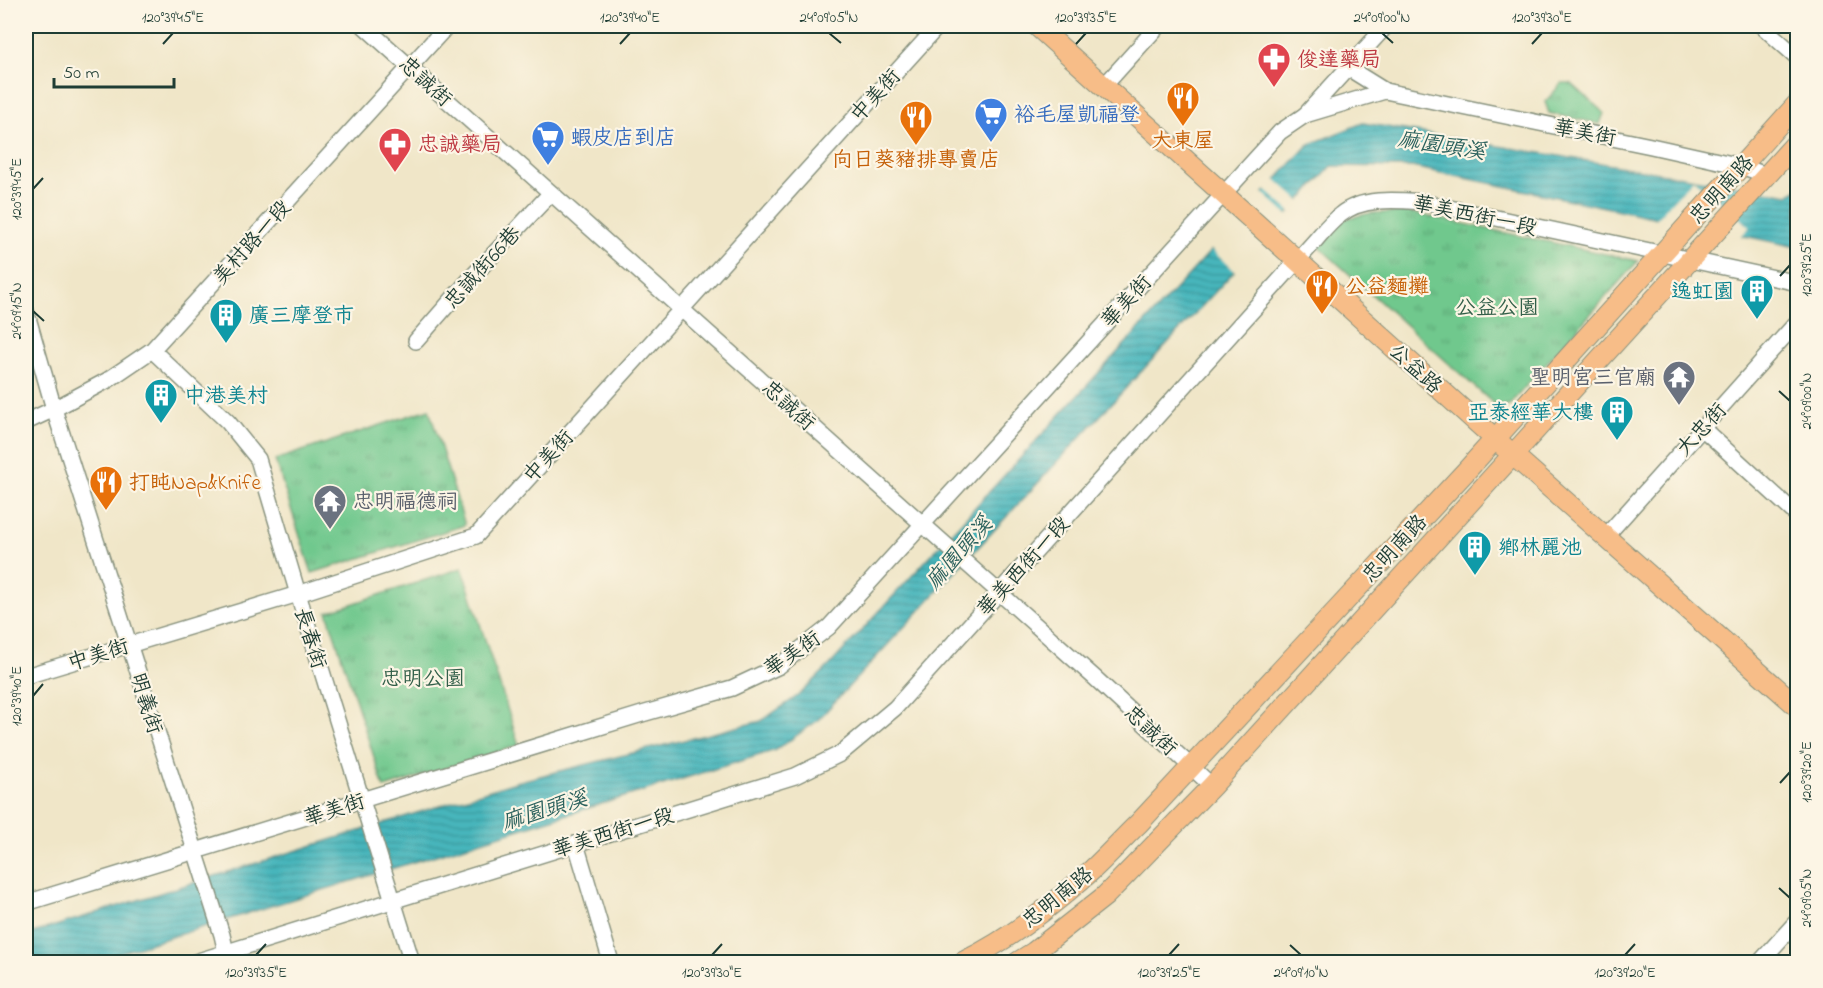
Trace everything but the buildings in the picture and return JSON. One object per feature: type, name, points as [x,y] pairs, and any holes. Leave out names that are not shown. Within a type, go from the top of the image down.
[{"type":"main road","name":"公益路","points":[[1037,26],[1228,196],[1513,456],[1797,707]]},
{"type":"main road","name":"忠明南路","points":[[963,963],[1013,933],[1085,878],[1495,439],[1797,103]]},
{"type":"main road","name":"忠明南路","points":[[1018,963],[1105,896],[1212,786],[1797,141]]},
{"type":"street","name":"忠誠街","points":[[364,26],[1212,786]]},
{"type":"street","name":"美村路一段","points":[[26,422],[108,380],[152,350],[447,26]]},
{"type":"street","name":"中美街","points":[[26,676],[298,594],[476,536],[938,26]]},
{"type":"street","points":[[1104,86],[1158,26]]},
{"type":"street","name":"華美街","points":[[26,903],[196,858],[363,807],[642,714],[732,688],[779,666],[829,627],[925,527],[1228,196],[1280,132],[1305,115],[1386,26]]},
{"type":"street","points":[[1762,26],[1797,58]]},
{"type":"street","name":"華美街","points":[[1348,68],[1385,91],[1652,146],[1736,172],[1764,177]]},
{"type":"street","points":[[1305,115],[1385,91]]},
{"type":"street","name":"忠誠街66巷","points":[[416,341],[550,194]]},
{"type":"street","name":"華美西街一段","points":[[195,963],[227,958],[390,897],[795,776],[840,754],[895,708],[993,588],[1291,254],[1341,214],[1374,201],[1422,202],[1797,283]]},
{"type":"street","name":"明義街","points":[[26,311],[54,409],[222,935],[227,958]]},
{"type":"street","name":"大忠街","points":[[1605,537],[1797,321]]},
{"type":"street","name":"長春街","points":[[152,350],[228,422],[258,459],[412,963]]},
{"type":"street","points":[[1702,428],[1797,516]]},
{"type":"street","points":[[576,843],[611,963]]},
{"type":"street","points":[[1760,963],[1797,920]]},
{"type":"green space","points":[[1562,83],[1571,83],[1604,113],[1600,124],[1549,113],[1545,102]]},
{"type":"green space","name":"公益公園","points":[[1408,212],[1638,261],[1509,405],[1495,405],[1317,245],[1343,219],[1372,213]]},
{"type":"green space","points":[[429,409],[465,525],[312,573],[275,460]]},
{"type":"green space","name":"忠明公園","points":[[462,568],[519,745],[384,788],[327,612]]},
{"type":"water","name":"麻園頭溪","points":[[1363,123],[1789,195],[1797,189],[1797,247],[1412,167],[1332,166],[817,721],[776,750],[90,962],[26,962],[26,935],[516,782],[761,721],[799,695],[829,666],[1308,145]]},
{"type":"pier","points":[[1274,178],[1302,203],[1292,213],[1264,189]]},
{"type":"pier","points":[[1693,179],[1750,227],[1739,238],[1654,221]]},
{"type":"pier","points":[[1261,191],[1289,217],[1237,273],[1209,248]]},
{"type":"place","name":"俊達藥局","points":[[1274,88]]},
{"type":"place","name":"大東屋","points":[[1183,127]]},
{"type":"place","name":"裕毛屋凱福登","points":[[991,143]]},
{"type":"place","name":"向日葵豬排專賣店","points":[[916,146]]},
{"type":"place","name":"蝦皮店到店","points":[[548,166]]},
{"type":"place","name":"忠誠藥局","points":[[395,173]]},
{"type":"place","name":"公益麵攤","points":[[1322,315]]},
{"type":"place","name":"逸虹園","points":[[1757,320]]},
{"type":"place","name":"廣三摩登市","points":[[226,344]]},
{"type":"place","name":"聖明宮三官廟","points":[[1679,406]]},
{"type":"place","name":"中港美村","points":[[161,424]]},
{"type":"place","name":"亞泰經華大樓","points":[[1617,441]]},
{"type":"place","name":"打盹Nap&Knife","points":[[106,511]]},
{"type":"place","name":"忠明福德祠","points":[[330,530]]},
{"type":"place","name":"鄉林麗池","points":[[1475,576]]}]
